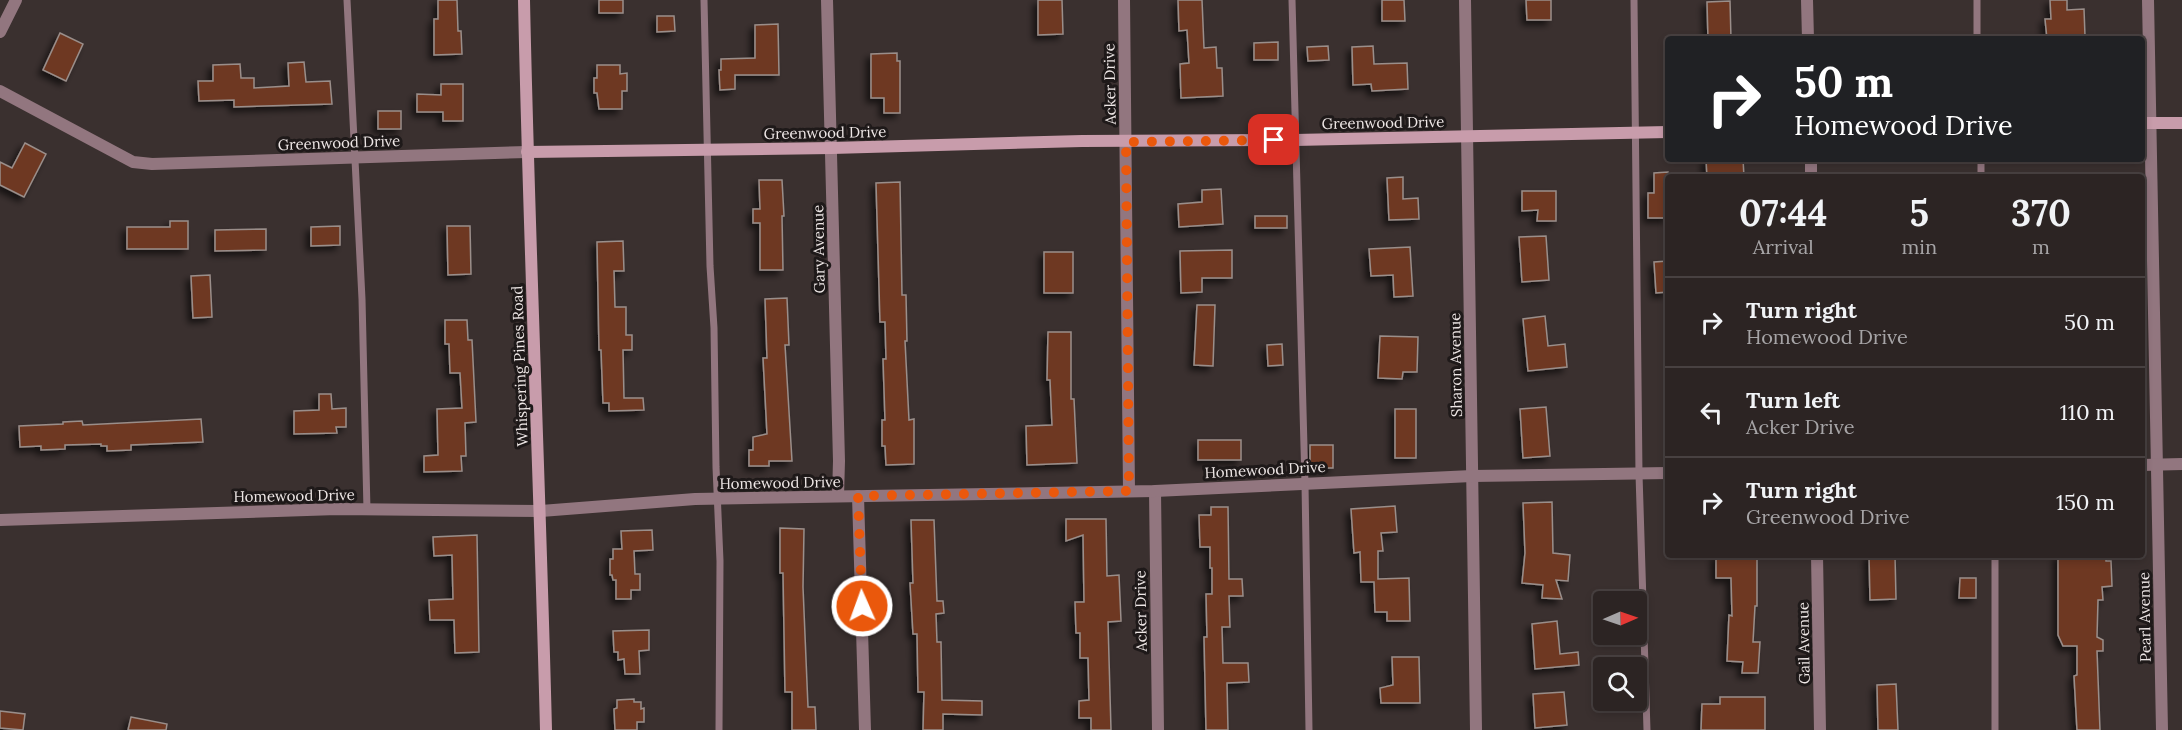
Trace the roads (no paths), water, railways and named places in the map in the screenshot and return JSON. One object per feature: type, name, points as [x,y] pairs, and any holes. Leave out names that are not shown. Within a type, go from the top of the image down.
[{"type":"street","points":[[0,32],[16,0]]},
{"type":"street","name":"Whispering Pines Road","points":[[524,0],[546,730]]},
{"type":"street","name":"Gary Avenue","points":[[827,0],[839,449],[838,496]]},
{"type":"street","name":"Acker Drive","points":[[1124,0],[1129,491]]},
{"type":"street","name":"Sharon Avenue","points":[[1465,0],[1476,730]]},
{"type":"street","points":[[1808,0],[1808,36]]},
{"type":"street","name":"Pearl Avenue","points":[[2148,0],[2146,123],[2157,465],[2162,730]]},
{"type":"street","name":"Greenwood Drive","points":[[0,91],[133,162],[152,164],[527,152],[1665,132]]},
{"type":"street","points":[[2146,123],[2182,123]]},
{"type":"street","points":[[2145,465],[2182,464]]},
{"type":"street","name":"Homewood Drive","points":[[0,520],[367,510],[541,510],[717,499],[1155,491],[1472,476],[1665,473]]},
{"type":"street","name":"Acker Drive","points":[[1155,491],[1158,730]]},
{"type":"street","points":[[858,496],[865,730]]},
{"type":"street","name":"Gail Avenue","points":[[1817,558],[1820,730]]},
{"type":"lane","points":[[347,0],[362,299],[367,510]]},
{"type":"lane","points":[[704,0],[706,149],[714,328],[720,561],[719,730]]},
{"type":"lane","points":[[1292,0],[1309,730]]},
{"type":"lane","points":[[1634,0],[1639,474],[1647,730]]},
{"type":"lane","points":[[1977,0],[1977,36]]},
{"type":"lane","points":[[1995,558],[1995,730]]}]
